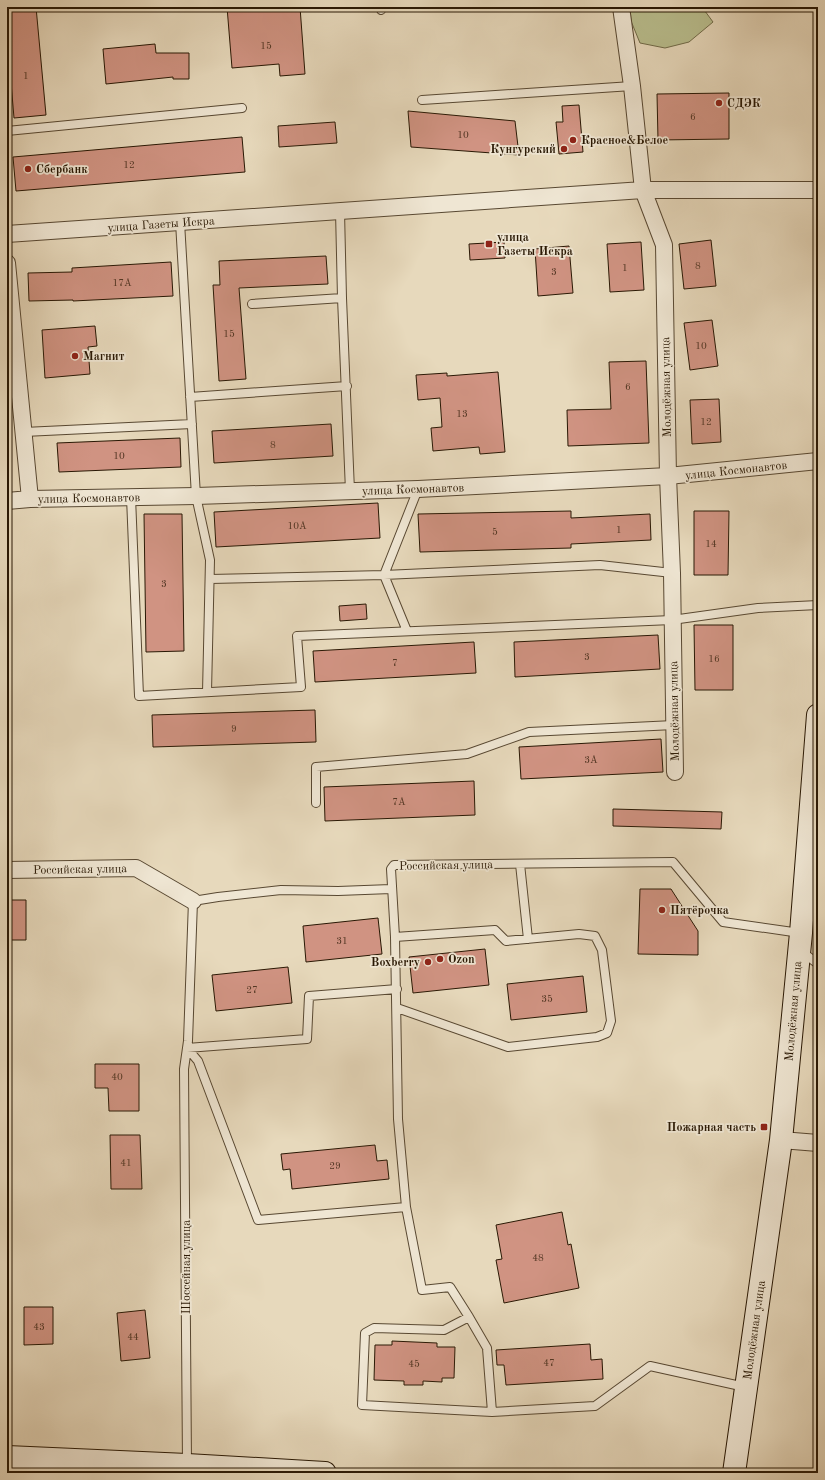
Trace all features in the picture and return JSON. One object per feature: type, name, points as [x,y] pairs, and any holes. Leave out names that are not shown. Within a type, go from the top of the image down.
[{"type":"street","name":"Молодёжная улица","points":[[621,7],[632,86],[643,190],[664,245],[675,772]]},
{"type":"street","name":"улица Газеты Искра","points":[[7,234],[643,190],[818,190]]},
{"type":"street","points":[[7,263],[30,499]]},
{"type":"street","name":"улица Космонавтов","points":[[7,501],[30,499],[196,496],[418,489],[668,476],[818,462]]},
{"type":"street","name":"Молодёжная улица","points":[[734,1473],[781,1140],[800,941],[818,715]]},
{"type":"street","name":"Российская улица","points":[[7,870],[136,868],[193,901]]},
{"type":"street","points":[[781,1140],[818,1142]]},
{"type":"street","points":[[7,1457],[148,1468],[187,1465],[325,1473]]},
{"type":"lane","points":[[422,100],[632,86]]},
{"type":"lane","points":[[7,131],[242,108]]},
{"type":"lane","points":[[340,211],[350,491]]},
{"type":"lane","points":[[180,222],[196,496],[210,560],[207,692]]},
{"type":"lane","points":[[252,304],[342,298]]},
{"type":"lane","points":[[190,397],[346,386]]},
{"type":"lane","points":[[24,432],[192,424]]},
{"type":"lane","points":[[407,631],[384,575],[418,489]]},
{"type":"lane","points":[[130,497],[139,696],[301,687],[297,636],[672,620],[758,608],[818,605]]},
{"type":"lane","points":[[210,579],[384,575],[600,565],[672,573]]},
{"type":"lane","points":[[316,803],[316,767],[467,754],[529,732],[674,724]]},
{"type":"lane","name":"Российская улица","points":[[469,1317],[450,1287],[422,1290],[406,1207],[398,1119],[397,990],[391,890],[391,869],[394,865],[674,862],[723,922],[800,941]]},
{"type":"lane","points":[[520,864],[528,939]]},
{"type":"lane","points":[[193,901],[281,890],[391,890]]},
{"type":"lane","name":"Шоссейная улица","points":[[187,1465],[184,1069],[187,1048],[193,901]]},
{"type":"lane","points":[[395,937],[494,930],[506,941],[579,934],[595,936],[602,950],[611,1021],[607,1033],[597,1037],[508,1047],[397,1008]]},
{"type":"lane","points":[[800,941],[818,964]]},
{"type":"lane","points":[[187,1048],[307,1039],[309,996],[397,990]]},
{"type":"lane","points":[[187,1048],[198,1061],[258,1220],[406,1207]]},
{"type":"lane","points":[[492,1412],[487,1348],[469,1317],[444,1330],[374,1328],[365,1334],[362,1405],[492,1412],[595,1406],[650,1366],[746,1387]]},
{"type":"green space","points":[[630,7],[702,7],[713,22],[689,42],[665,48],[640,43],[631,21]]},
{"type":"building","points":[[7,7],[36,7],[46,115],[14,118],[7,35]]},
{"type":"building","points":[[227,7],[300,7],[305,74],[280,76],[279,64],[232,68]]},
{"type":"building","points":[[155,44],[156,53],[189,53],[189,79],[173,79],[173,77],[106,84],[103,49]]},
{"type":"building","points":[[729,93],[729,139],[658,140],[657,94]]},
{"type":"building","points":[[579,105],[583,152],[559,154],[556,122],[563,122],[562,106]]},
{"type":"building","points":[[408,111],[515,121],[519,155],[411,147]]},
{"type":"building","points":[[335,122],[337,143],[279,147],[278,126]]},
{"type":"building","points":[[242,137],[245,172],[16,191],[13,157]]},
{"type":"building","points":[[711,240],[716,286],[684,289],[679,244]]},
{"type":"building","points":[[504,242],[505,258],[470,260],[469,244]]},
{"type":"building","points":[[641,242],[644,290],[610,292],[607,244]]},
{"type":"building","points":[[569,246],[573,293],[538,296],[535,249]]},
{"type":"building","points":[[326,256],[328,284],[239,288],[246,379],[219,381],[213,285],[220,285],[219,261]]},
{"type":"building","points":[[171,262],[173,296],[73,301],[29,301],[28,273],[72,272],[72,268]]},
{"type":"building","points":[[712,320],[718,366],[690,370],[684,323]]},
{"type":"building","points":[[95,326],[97,346],[88,347],[90,374],[45,378],[42,330]]},
{"type":"building","points":[[646,361],[649,443],[568,446],[567,410],[611,409],[609,362]]},
{"type":"building","points":[[498,372],[505,452],[480,454],[479,447],[433,451],[431,428],[442,427],[440,398],[418,400],[416,375],[447,373],[447,376]]},
{"type":"building","points":[[719,399],[721,442],[692,444],[690,400]]},
{"type":"building","points":[[331,424],[333,456],[214,463],[212,431]]},
{"type":"building","points":[[180,438],[181,467],[59,472],[57,443]]},
{"type":"building","points":[[378,503],[380,538],[216,547],[214,512]]},
{"type":"building","points":[[571,511],[571,518],[650,514],[651,540],[571,544],[571,548],[420,552],[418,514]]},
{"type":"building","points":[[694,511],[729,511],[728,575],[694,575]]},
{"type":"building","points":[[144,514],[182,514],[184,651],[146,652]]},
{"type":"building","points":[[366,604],[367,619],[340,621],[339,606]]},
{"type":"building","points":[[694,625],[733,625],[733,690],[695,690]]},
{"type":"building","points":[[658,635],[660,669],[515,677],[514,642]]},
{"type":"building","points":[[474,642],[476,673],[315,682],[313,651]]},
{"type":"building","points":[[315,710],[316,742],[153,747],[152,715]]},
{"type":"building","points":[[661,739],[663,772],[521,779],[519,747]]},
{"type":"building","points":[[474,781],[475,815],[325,821],[324,787]]},
{"type":"building","points":[[613,809],[722,812],[721,829],[613,826]]},
{"type":"building","name":"Пятёрочка","points":[[640,889],[671,889],[698,931],[698,955],[638,954]]},
{"type":"building","points":[[7,900],[26,900],[26,940],[7,940]]},
{"type":"building","points":[[378,918],[382,954],[306,962],[303,926]]},
{"type":"building","points":[[485,949],[489,985],[413,993],[409,957]]},
{"type":"building","points":[[288,967],[292,1003],[216,1011],[212,975]]},
{"type":"building","points":[[583,976],[587,1012],[511,1020],[507,984]]},
{"type":"building","points":[[95,1064],[139,1064],[139,1111],[109,1111],[108,1088],[95,1088]]},
{"type":"building","points":[[110,1135],[140,1135],[142,1189],[111,1189]]},
{"type":"building","points":[[375,1145],[377,1161],[387,1160],[389,1179],[292,1189],[290,1169],[283,1170],[281,1154]]},
{"type":"building","points":[[562,1212],[568,1245],[571,1244],[579,1288],[504,1303],[496,1260],[502,1259],[496,1225]]},
{"type":"building","points":[[24,1307],[53,1307],[53,1344],[24,1345]]},
{"type":"building","points":[[145,1310],[150,1358],[121,1361],[117,1313]]},
{"type":"building","points":[[392,1341],[437,1343],[437,1347],[455,1347],[454,1378],[442,1378],[442,1382],[423,1381],[423,1385],[404,1385],[404,1381],[374,1380],[375,1345],[392,1345]]},
{"type":"building","points":[[590,1344],[591,1360],[602,1359],[603,1379],[506,1385],[504,1365],[497,1365],[496,1350]]},
{"type":"place","name":"СДЭК","points":[[719,103]]},
{"type":"place","name":"Красное&Белое","points":[[573,140]]},
{"type":"place","name":"Кунгурский","points":[[564,149]]},
{"type":"place","name":"Сбербанк","points":[[28,169]]},
{"type":"place","name":"улица Газеты Искра","points":[[489,244]]},
{"type":"place","name":"Магнит","points":[[75,356]]},
{"type":"place","name":"Пятёрочка","points":[[662,910]]},
{"type":"place","name":"Ozon","points":[[440,959]]},
{"type":"place","name":"Boxberry","points":[[428,962]]},
{"type":"place","name":"Пожарная часть","points":[[764,1127]]}]
